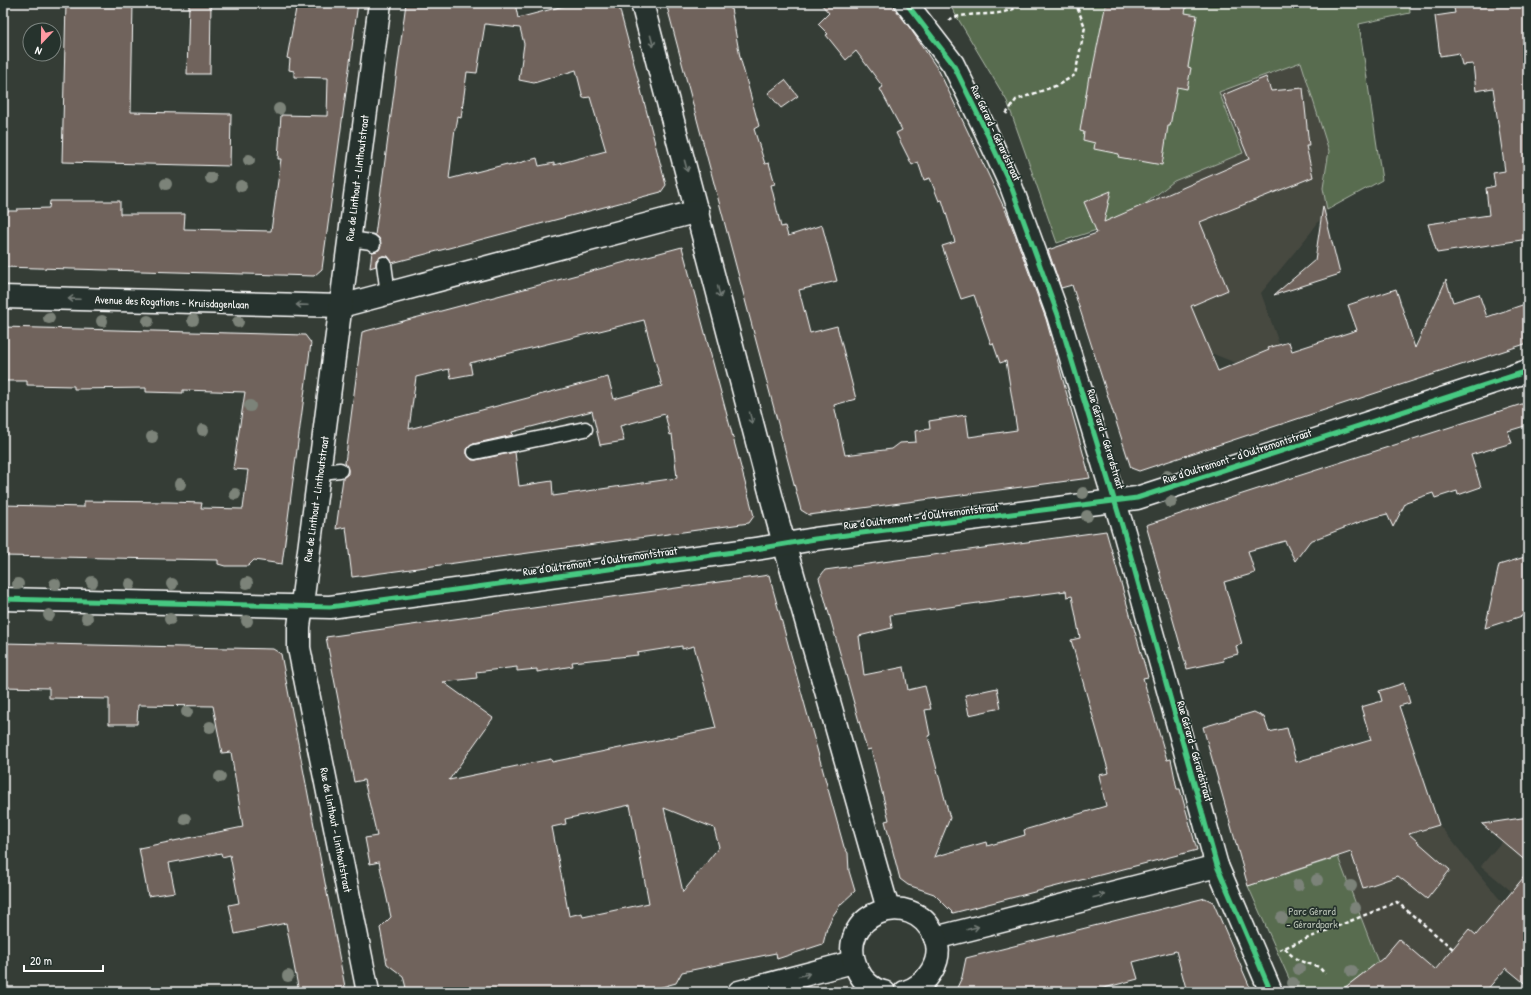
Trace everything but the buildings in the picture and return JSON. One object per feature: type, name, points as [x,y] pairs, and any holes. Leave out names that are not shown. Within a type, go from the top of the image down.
[{"type":"street","name":"Rue de Linthout - Linthoutstraat","points":[[368,992],[299,648],[301,606],[330,471],[341,306],[380,3]]},
{"type":"street","points":[[642,3],[785,544],[888,909]]},
{"type":"street","name":"Rue Gérard - Gérardstraat","points":[[906,3],[953,64],[1010,186],[1058,315],[1114,502],[1217,866],[1271,992]]},
{"type":"street","name":"Avenue des Rogations - Kruisdagenlaan","points":[[3,297],[341,306],[698,211]]},
{"type":"street","name":"Rue d'Oultremont - d'Oultremontstraat","points":[[3,599],[330,607],[816,539],[1114,502],[1150,494],[1528,371]]},
{"type":"street","points":[[935,938],[1217,866]]},
{"type":"street","points":[[884,992],[868,984],[859,974],[853,962],[852,948],[855,934],[863,922],[875,913],[888,909],[903,909],[917,915],[928,925],[935,938],[937,952],[935,965],[928,977],[919,986],[906,992]]},
{"type":"street","points":[[739,992],[853,962]]},
{"type":"lane","points":[[350,239],[371,242],[373,244]]},
{"type":"lane","points":[[384,264],[388,294]]},
{"type":"lane","points":[[475,452],[585,429]]},
{"type":"path","points":[[946,22],[954,17],[963,15],[975,16],[1005,12],[1027,3]]},
{"type":"path","points":[[1004,116],[1016,100],[1058,85],[1075,74],[1085,26],[1077,7],[1069,3]]},
{"type":"path","points":[[1247,3],[1259,5],[1269,3]]},
{"type":"path","points":[[1277,951],[1397,902],[1453,949]]},
{"type":"path","points":[[1285,948],[1293,958],[1300,963],[1319,967],[1325,974]]},
{"type":"shaded area","points":[[1301,62],[1329,151],[1323,188],[1327,210],[1261,293],[1302,418],[1262,431],[1236,363],[1211,353],[1181,362],[1149,203],[1174,181],[1242,153],[1219,92]]},
{"type":"shaded area","points":[[1439,825],[1528,934],[1506,968],[1485,992],[1413,992],[1378,962],[1338,857]]},
{"type":"shaded area","points":[[1510,832],[1528,846],[1528,905],[1481,866]]},
{"type":"green space","points":[[956,3],[1409,3],[1410,13],[1359,24],[1382,180],[1327,210],[1323,188],[1329,151],[1301,62],[1219,92],[1243,153],[1174,181],[1124,221],[1057,243],[1007,101],[951,7]]},
{"type":"green space","name":"Parc Gérard - Gérardpark","points":[[1338,857],[1378,962],[1339,992],[1295,992],[1248,886]]},
{"type":"cycle path","points":[[906,3],[953,64],[1011,186],[1058,315],[1124,532],[1217,866],[1271,992]]},
{"type":"cycle path","points":[[3,599],[330,607],[756,549],[815,539],[1137,498],[1528,371]]}]
